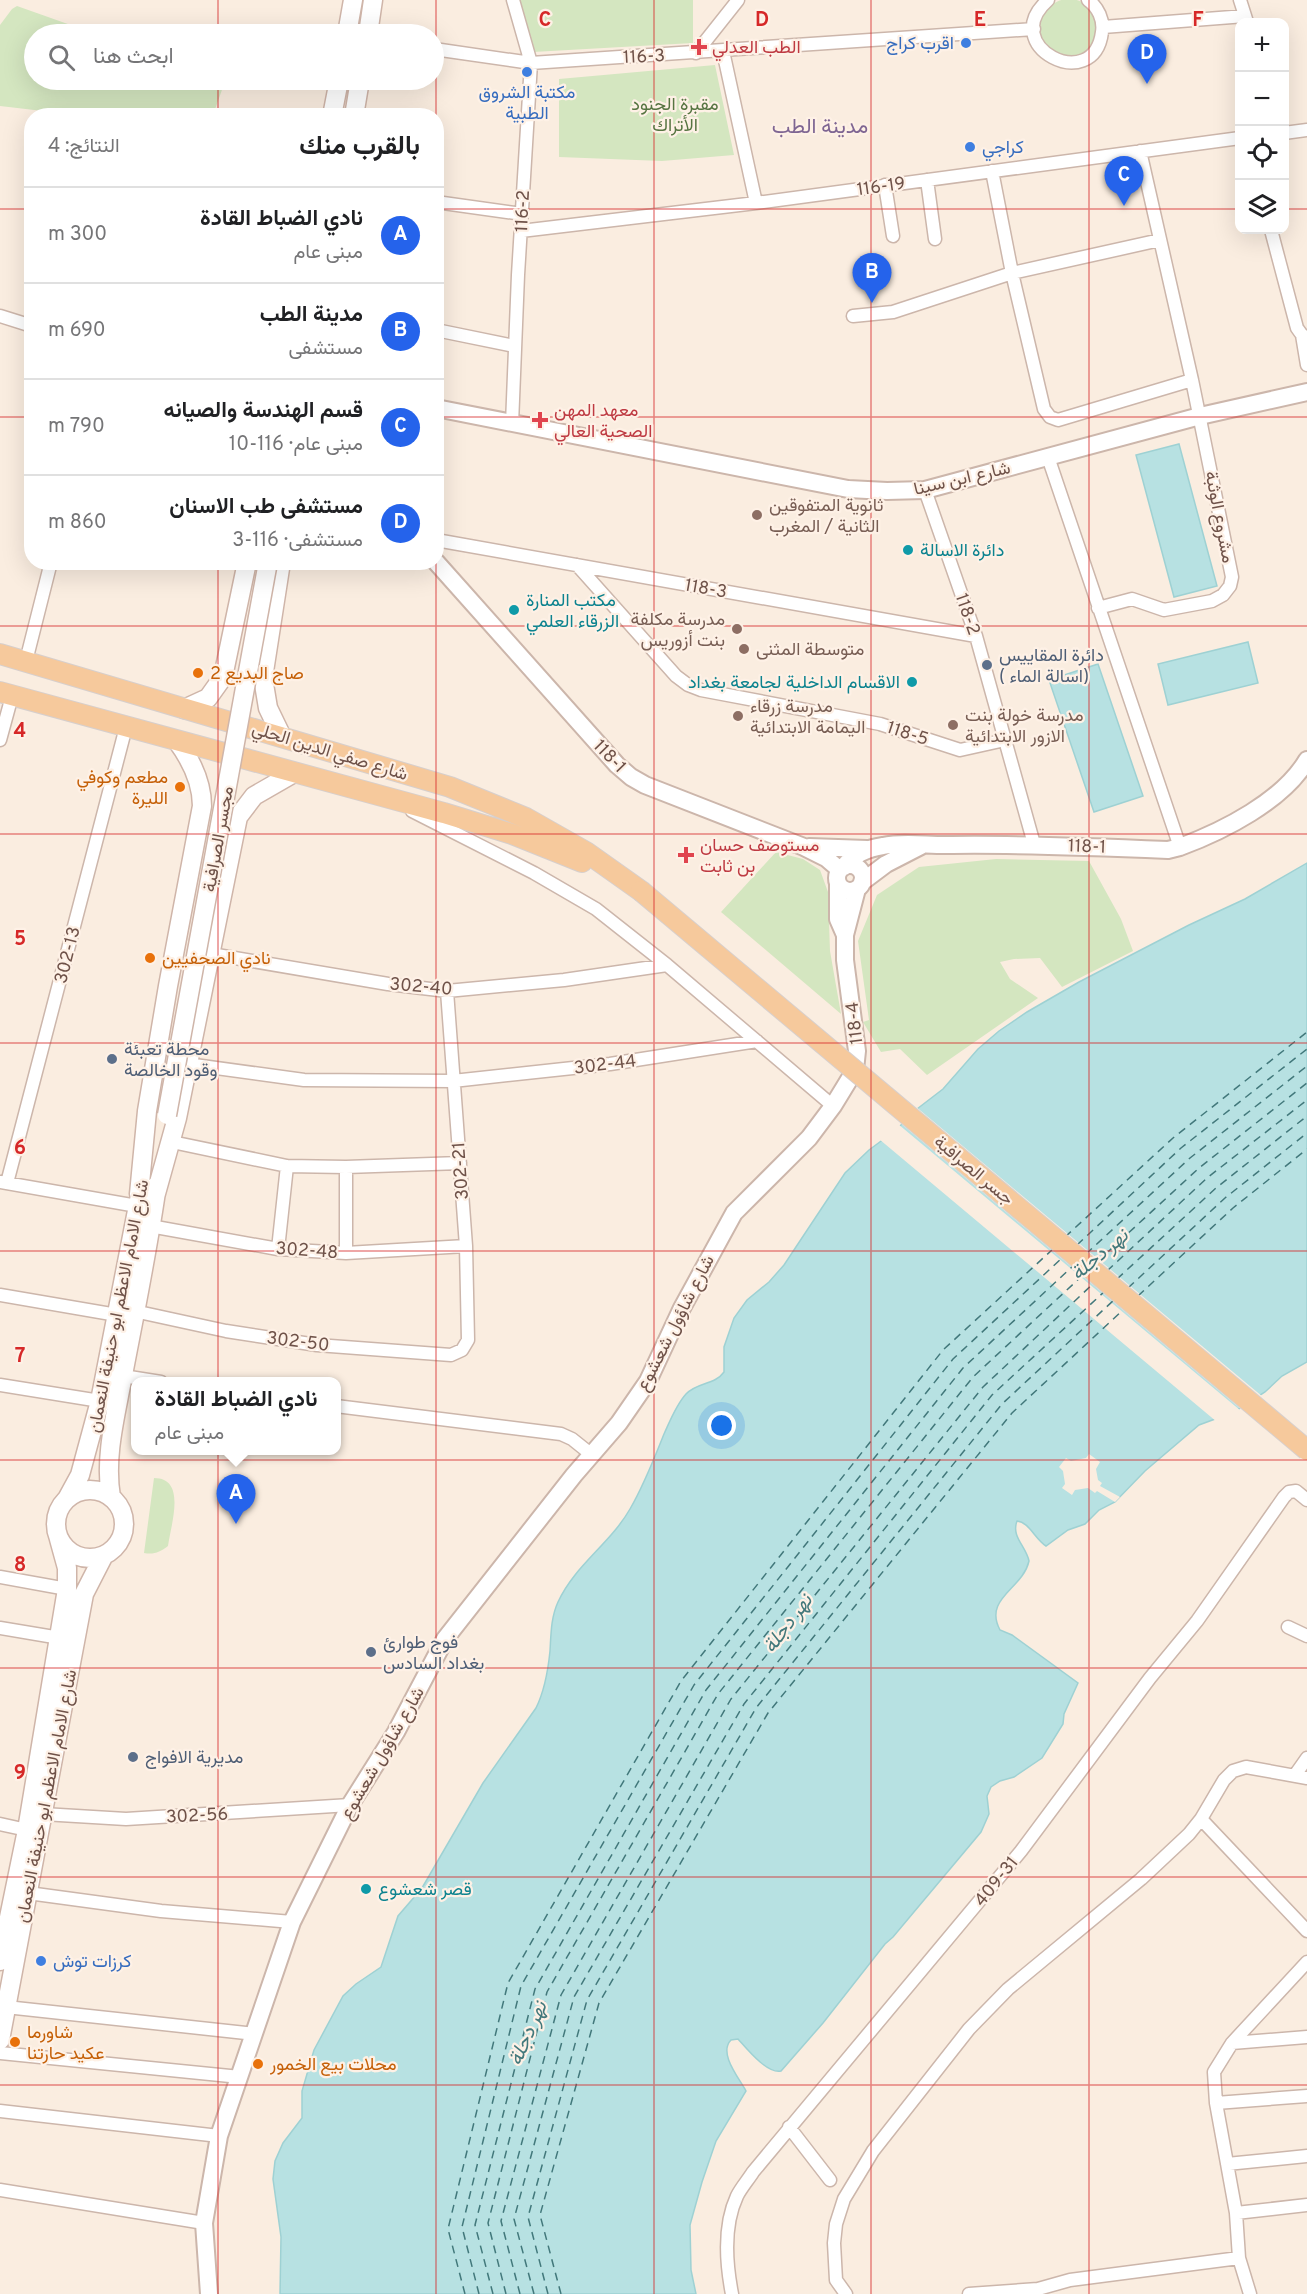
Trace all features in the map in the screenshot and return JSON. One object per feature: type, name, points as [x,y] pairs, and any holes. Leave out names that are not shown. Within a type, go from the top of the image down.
[{"type":"main road","points":[[349,24],[353,0]]},
{"type":"main road","points":[[369,24],[373,0]]},
{"type":"main road","points":[[334,108],[337,90]]},
{"type":"main road","points":[[355,108],[358,90]]},
{"type":"main road","points":[[184,708],[207,698],[223,677],[245,570]]},
{"type":"main road","name":"مجسر الصرافية","points":[[163,1114],[258,570]]},
{"type":"main road","name":"مجسر الصرافية","points":[[163,1114],[266,570]]},
{"type":"main road","points":[[280,570],[263,678],[271,718],[282,737]]},
{"type":"main road","name":"شارع صفي الدين الحلي","points":[[0,654],[450,787],[526,818],[586,852],[641,891]]},
{"type":"main road","points":[[223,677],[227,687],[240,696],[250,697],[264,688]]},
{"type":"main road","name":"شارع صفي الدين الحلي","points":[[6,694],[444,813],[512,834],[577,860],[641,891]]},
{"type":"main road","points":[[144,1199],[147,1111],[201,813],[202,797],[193,767],[177,741]]},
{"type":"main road","points":[[144,1199],[172,1142],[236,826],[243,809],[261,791],[294,773]]},
{"type":"main road","points":[[202,797],[214,787],[230,788],[238,794],[243,809]]},
{"type":"main road","name":"جسر الصرافية","points":[[641,891],[1307,1450]]},
{"type":"main road","name":"شارع الامام الاعظم ابو حنيفة النعمان","points":[[111,1497],[108,1482],[109,1466],[123,1376],[126,1313],[144,1199],[163,1114]]},
{"type":"main road","name":"شارع الامام الاعظم ابو حنيفة النعمان","points":[[68,1497],[80,1475],[150,1226],[144,1199]]},
{"type":"main road","points":[[89,1490],[111,1497],[123,1515],[124,1527],[115,1547],[104,1555],[83,1557],[74,1554],[59,1539],[56,1517],[60,1506],[68,1497],[89,1490]]},
{"type":"main road","name":"شارع الامام الاعظم ابو حنيفة النعمان","points":[[0,1961],[27,1830],[67,1588],[67,1568],[59,1539]]},
{"type":"main road","name":"شارع الامام الاعظم ابو حنيفة النعمان","points":[[0,2040],[84,1594],[104,1555]]},
{"type":"street","name":"116-2","points":[[512,424],[514,346],[531,63],[513,0]]},
{"type":"street","points":[[696,53],[738,0]]},
{"type":"street","points":[[1048,0],[1035,19],[1036,41],[1052,59],[1064,63],[1087,58],[1096,50],[1102,39],[1103,27],[1100,15],[1088,0]]},
{"type":"street","points":[[1240,0],[1246,18]]},
{"type":"street","points":[[1103,27],[1235,20]]},
{"type":"street","name":"116-3","points":[[444,50],[531,63],[1034,29]]},
{"type":"street","points":[[723,51],[756,203]]},
{"type":"street","points":[[1289,132],[1307,130]]},
{"type":"street","name":"116-19","points":[[521,231],[756,203],[1235,139]]},
{"type":"street","points":[[1140,151],[1200,416]]},
{"type":"street","points":[[992,171],[1012,273],[1044,410],[1050,417],[1058,420],[1192,380]]},
{"type":"street","points":[[927,180],[935,239]]},
{"type":"street","points":[[885,185],[893,236]]},
{"type":"street","points":[[444,203],[522,214]]},
{"type":"street","points":[[1272,234],[1297,328],[1304,336],[1307,364]]},
{"type":"street","points":[[853,316],[893,312],[1012,273],[1160,240]]},
{"type":"street","points":[[0,316],[24,324]]},
{"type":"street","points":[[444,332],[514,346]]},
{"type":"street","name":"شارع ابن سينا","points":[[444,410],[848,489],[897,491],[925,490],[1200,416],[1307,392]]},
{"type":"street","name":"مشروع الوثبة","points":[[1098,608],[1132,599],[1164,610],[1212,601],[1223,596],[1230,586],[1232,577],[1200,416]]},
{"type":"street","points":[[1048,456],[1180,848]]},
{"type":"street","name":"118-2","points":[[925,490],[976,636],[1034,844]]},
{"type":"street","name":"118-3","points":[[444,541],[976,636]]},
{"type":"street","name":"118-5","points":[[577,565],[676,676],[688,686],[880,724],[960,750],[1005,740]]},
{"type":"street","points":[[26,661],[49,570]]},
{"type":"street","name":"118-1","points":[[443,570],[617,765],[631,777],[645,785],[804,847],[826,858],[841,873],[851,859],[871,849],[901,844],[921,846],[1034,844],[1180,848],[1263,806],[1282,791],[1307,760]]},
{"type":"street","points":[[0,740],[6,694]]},
{"type":"street","name":"302-13","points":[[3,1182],[126,727]]},
{"type":"street","points":[[384,797],[534,873],[586,903],[668,965],[833,1106]]},
{"type":"street","points":[[841,873],[844,889],[848,891],[860,886],[886,864],[921,846]]},
{"type":"street","points":[[804,847],[871,849]]},
{"type":"street","name":"118-4","points":[[841,873],[838,919],[845,935]]},
{"type":"street","name":"118-4","points":[[833,1106],[855,1070],[858,1055],[845,960],[845,935],[860,886]]},
{"type":"street","name":"302-40","points":[[211,954],[388,984],[447,991],[564,980],[668,965]]},
{"type":"street","name":"302-21","points":[[447,991],[466,1246],[468,1340],[462,1350]]},
{"type":"street","name":"302-44","points":[[187,1064],[304,1080],[453,1081],[610,1064],[757,1041]]},
{"type":"street","name":"شارع شاؤول شعشوع","points":[[209,2294],[204,2223],[219,2136],[292,1922],[350,1806],[396,1732],[445,1639],[619,1423],[648,1381],[682,1308],[734,1213],[809,1138],[833,1106]]},
{"type":"street","points":[[172,1142],[287,1166],[346,1167],[460,1163]]},
{"type":"street","points":[[278,1249],[287,1166]]},
{"type":"street","points":[[346,1167],[346,1253]]},
{"type":"street","points":[[3,1182],[144,1199]]},
{"type":"street","name":"302-48","points":[[150,1226],[278,1249],[346,1253],[466,1246]]},
{"type":"street","name":"302-50","points":[[0,1295],[126,1313],[317,1345],[451,1355],[462,1350]]},
{"type":"street","points":[[123,1376],[131,1377]]},
{"type":"street","points":[[0,1385],[100,1401]]},
{"type":"street","points":[[341,1407],[561,1434],[572,1439],[592,1455]]},
{"type":"street","name":"409-31","points":[[732,2294],[727,2252],[730,2222],[737,2197],[753,2172],[1021,1851],[1150,1678],[1197,1621],[1284,1497],[1289,1492],[1296,1491],[1307,1500]]},
{"type":"street","points":[[0,1577],[67,1588]]},
{"type":"street","points":[[1288,1627],[1307,1636]]},
{"type":"street","points":[[0,1628],[60,1638]]},
{"type":"street","points":[[846,2294],[836,2280],[834,2243],[836,2224],[844,2199],[873,2151],[969,2029],[1008,1989],[1141,1879],[1189,1834],[1201,1819],[1224,1780],[1233,1771],[1246,1767],[1301,1777],[1307,1758]]},
{"type":"street","name":"302-56","points":[[43,1814],[126,1819],[350,1806]]},
{"type":"street","points":[[1201,1819],[1307,1931]]},
{"type":"street","points":[[0,1824],[27,1830]]},
{"type":"street","points":[[28,1893],[161,1911],[292,1922]]},
{"type":"street","points":[[1250,2294],[1239,2258],[1236,2213],[1216,2103],[1214,2072],[1232,2043],[1307,1962]]},
{"type":"street","points":[[6,2007],[255,2034]]},
{"type":"street","points":[[1232,2043],[1307,2037]]},
{"type":"street","points":[[0,2053],[240,2077]]},
{"type":"street","points":[[1216,2103],[1307,2096]]},
{"type":"street","points":[[0,2111],[219,2136]]},
{"type":"street","points":[[789,2127],[830,2180]]},
{"type":"street","points":[[1227,2164],[1307,2156]]},
{"type":"street","points":[[0,2190],[204,2223]]},
{"type":"street","points":[[1236,2213],[1307,2205]]},
{"type":"street","points":[[969,2294],[1039,2291],[1070,2280],[1239,2258]]},
{"type":"green space","points":[[1063,-1],[1075,-1],[1090,7],[1098,22],[1098,34],[1090,49],[1075,57],[1063,57],[1048,49],[1040,34],[1040,22],[1048,7]]},
{"type":"green space","points":[[518,0],[693,0],[693,43],[533,52]]},
{"type":"green space","points":[[17,6],[68,24],[24,24],[24,90],[222,90],[216,108],[24,109],[0,106],[0,25]]},
{"type":"green space","name":"مقبرة الجنود الأتراك","points":[[715,65],[734,155],[662,161],[559,157],[559,79]]},
{"type":"green space","points":[[776,852],[803,859],[820,870],[828,892],[830,951],[841,1014],[721,912]]},
{"type":"green space","points":[[996,859],[1089,861],[1121,919],[1133,951],[1062,987],[1040,958],[1000,962],[1010,979],[1038,998],[927,1075],[900,1049],[881,1052],[863,1022],[869,1020],[858,941],[877,895],[919,867]]},
{"type":"green space","points":[[154,1478],[164,1480],[171,1486],[174,1494],[174,1515],[168,1546],[148,1554],[144,1553]]},
{"type":"water","points":[[1179,444],[1217,586],[1174,597],[1136,455]]},
{"type":"water","points":[[1248,642],[1258,683],[1168,705],[1158,664]]},
{"type":"water","points":[[1098,664],[1143,796],[1094,812],[1049,680]]},
{"type":"water","name":"نهر دجلة","points":[[1307,863],[1307,1362],[1282,1376],[1265,1392],[1234,1412],[1199,1425],[1145,1471],[1115,1502],[1099,1510],[1085,1524],[1068,1530],[1046,1546],[1025,1524],[1017,1521],[1017,1537],[1029,1561],[1020,1579],[1000,1601],[996,1619],[1000,1630],[1012,1635],[1078,1683],[1064,1714],[1063,1724],[1042,1758],[1014,1777],[1000,1781],[991,1787],[987,1796],[989,1814],[981,1832],[781,2071],[764,2065],[738,2039],[731,2040],[728,2045],[728,2058],[746,2091],[716,2141],[690,2225],[691,2270],[696,2294],[280,2294],[281,2237],[273,2179],[275,2161],[283,2143],[302,2118],[302,2091],[314,2050],[343,1996],[381,1967],[398,1916],[422,1888],[483,1783],[536,1708],[546,1680],[553,1620],[558,1602],[574,1577],[613,1533],[630,1509],[682,1398],[690,1390],[716,1379],[724,1372],[724,1347],[734,1318],[747,1300],[769,1282],[784,1265],[845,1173],[869,1150],[943,1089],[978,1049],[999,1031],[1079,982],[1245,899]]},
{"type":"pier","points":[[915,1106],[1263,1397],[1242,1410],[899,1122]]},
{"type":"pier","points":[[898,1124],[1241,1411],[1217,1422],[879,1139]]},
{"type":"pier","points":[[1089,1454],[1100,1462],[1096,1469],[1098,1480],[1102,1483],[1100,1486],[1120,1497],[1115,1502],[1088,1488],[1075,1490],[1072,1495],[1062,1488],[1065,1484],[1063,1471],[1059,1467],[1066,1458],[1071,1461],[1086,1458]]},
{"type":"ferry route","points":[[1065,1237],[1173,1138],[1307,1032]]},
{"type":"ferry route","points":[[1077,1245],[1181,1148],[1307,1049]]},
{"type":"ferry route","points":[[1086,1254],[1190,1158],[1307,1066]]},
{"type":"ferry route","points":[[1098,1261],[1199,1168],[1307,1083]]},
{"type":"ferry route","points":[[1107,1271],[1207,1178],[1307,1100]]},
{"type":"ferry route","points":[[1117,1279],[1216,1188],[1307,1116]]},
{"type":"ferry route","points":[[1128,1288],[1225,1198],[1307,1133]]},
{"type":"ferry route","points":[[1138,1296],[1233,1208],[1307,1149]]},
{"type":"ferry route","points":[[465,2294],[448,2229],[508,1983],[681,1681],[943,1350],[1053,1249]]},
{"type":"ferry route","points":[[479,2294],[462,2227],[521,1986],[694,1685],[953,1359],[1062,1258]]},
{"type":"ferry route","points":[[493,2294],[475,2225],[535,1989],[706,1690],[963,1368],[1074,1265]]},
{"type":"ferry route","points":[[506,2294],[488,2223],[547,1992],[718,1694],[973,1377],[1083,1275]]},
{"type":"ferry route","points":[[520,2294],[501,2221],[561,1995],[731,1699],[983,1387],[1095,1282]]},
{"type":"ferry route","points":[[534,2294],[514,2219],[574,1997],[744,1704],[992,1395],[1105,1291]]},
{"type":"ferry route","points":[[548,2294],[528,2217],[587,2000],[756,1708],[1002,1404],[1115,1299]]},
{"type":"ferry route","points":[[561,2294],[540,2215],[599,2003],[768,1713],[1012,1413],[1123,1310]]},
{"type":"place","name":"اقرب كراج","points":[[966,43]]},
{"type":"place","name":"الطب العدلي","points":[[699,47]]},
{"type":"place","name":"مكتبة الشروق الطبية","points":[[527,72]]},
{"type":"place","name":"مستشفى طب الاسنان","points":[[1147,84]]},
{"type":"place","name":"كراجي","points":[[970,147]]},
{"type":"place","name":"قسم الهندسة والصيانه","points":[[1124,206]]},
{"type":"place","name":"مدينة الطب","points":[[872,303]]},
{"type":"place","name":"معهد المهن الصحية العالي","points":[[540,420]]},
{"type":"place","name":"ثانوية المتفوقين الثانية / المغرب","points":[[757,515]]},
{"type":"place","name":"دائرة الاسالة","points":[[908,550]]},
{"type":"place","name":"مكتب المنارة الزرقاء العلمي","points":[[514,610]]},
{"type":"place","name":"مدرسة مكلفة بنت أزوريس","points":[[737,629]]},
{"type":"place","name":"متوسطة المثنى","points":[[744,649]]},
{"type":"place","name":"دائرة المقاييس ( اسالة الماء)","points":[[987,665]]},
{"type":"place","name":"صاج البديع 2","points":[[198,673]]},
{"type":"place","name":"الاقسام الداخلية لجامعة بغداد","points":[[912,682]]},
{"type":"place","name":"مدرسة زرقاء اليمامة الابتدائية","points":[[738,716]]},
{"type":"place","name":"مدرسة خولة بنت الازور الابتدائية","points":[[953,725]]},
{"type":"place","name":"مطعم وكوفي الليرة","points":[[180,787]]},
{"type":"place","name":"مستوصف حسان بن ثابت","points":[[686,855]]},
{"type":"place","name":"نادي الصحفيين","points":[[150,958]]},
{"type":"place","name":"محطة تعبئة وقود الخالصة","points":[[112,1059]]},
{"type":"place","name":"نادي الضباط القادة","points":[[236,1524]]},
{"type":"place","name":"فوج طوارئ بغداد السادس","points":[[371,1652]]},
{"type":"place","name":"مديرية الافواج","points":[[133,1757]]},
{"type":"place","name":"قصر شعشوع","points":[[366,1889]]},
{"type":"place","name":"كرزات توش","points":[[41,1961]]},
{"type":"place","name":"شاورما عكيد حارتنا","points":[[15,2042]]},
{"type":"place","name":"محلات بيع الخمور","points":[[258,2064]]},
{"type":"district","name":"مدينة الطب","points":[[820,126]]}]
